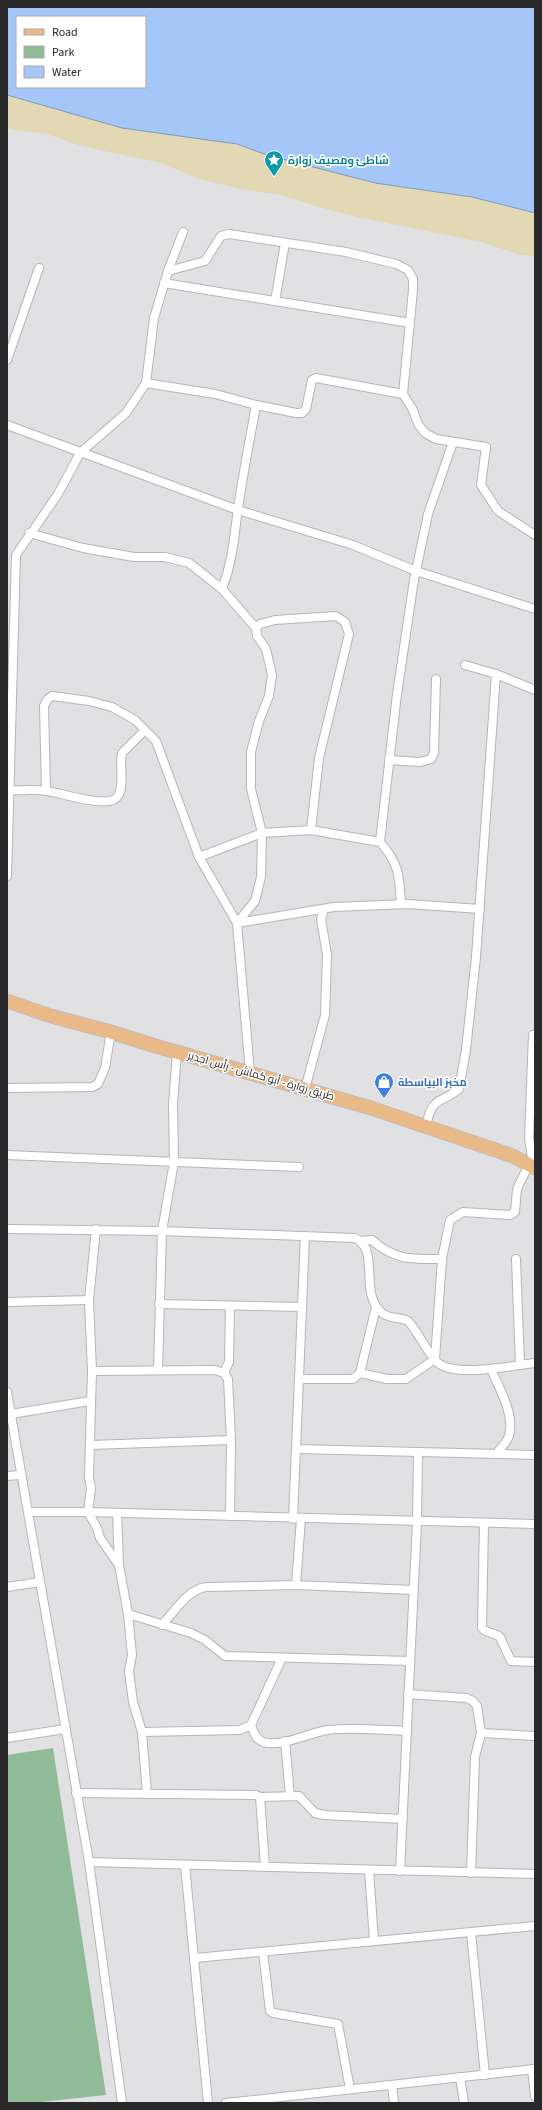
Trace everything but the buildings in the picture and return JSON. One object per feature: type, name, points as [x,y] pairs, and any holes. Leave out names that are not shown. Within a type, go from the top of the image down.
[{"type":"main road","name":"طريق زوارة - أبو كماش - رأس اجدير","points":[[7,1001],[51,1016],[250,1072],[426,1126],[533,1163]]},
{"type":"street","points":[[7,876],[15,632],[10,604],[16,555],[29,533],[58,494],[80,453],[126,413],[146,383],[154,318],[168,271],[184,232]]},
{"type":"street","points":[[168,271],[205,260],[221,236],[229,234],[346,252],[396,264],[408,270],[413,279],[403,394],[413,410],[418,424],[425,433],[436,438],[453,442],[486,447],[481,485],[498,512],[535,535]]},
{"type":"street","points":[[275,301],[285,242]]},
{"type":"street","points":[[7,360],[39,268]]},
{"type":"street","points":[[164,283],[410,323]]},
{"type":"street","points":[[146,383],[215,394],[256,405],[302,412],[308,404],[312,380],[316,378],[403,394]]},
{"type":"street","points":[[222,589],[229,572],[233,552],[238,510],[256,405]]},
{"type":"street","points":[[7,425],[238,510],[353,545],[416,572],[535,609]]},
{"type":"street","points":[[380,842],[389,760],[416,572],[428,514],[453,442]]},
{"type":"street","points":[[29,533],[83,548],[134,557],[165,557],[189,563],[222,589],[256,628],[257,636],[266,648],[272,675],[268,696],[259,721],[251,752],[251,789],[262,833],[262,877],[254,901],[237,923]]},
{"type":"street","points":[[256,628],[260,624],[275,620],[336,616],[345,622],[349,634],[319,758],[311,830]]},
{"type":"street","points":[[465,665],[496,674],[535,690]]},
{"type":"street","points":[[426,1126],[429,1114],[436,1102],[459,1089],[466,1050],[480,909],[496,674]]},
{"type":"street","points":[[389,760],[420,762],[431,760],[434,753],[436,679]]},
{"type":"street","points":[[46,791],[44,706],[47,700],[52,696],[89,701],[112,708],[135,720],[156,741],[199,857],[237,923],[250,1072]]},
{"type":"street","points":[[9,790],[46,791],[100,802],[112,801],[117,798],[121,792],[122,753],[145,730]]},
{"type":"street","points":[[199,857],[262,833],[311,830],[380,842],[389,852],[399,870],[401,904]]},
{"type":"street","points":[[237,923],[287,914],[324,910],[334,907],[401,904],[480,909]]},
{"type":"street","points":[[305,1089],[325,1016],[327,954],[321,919],[324,910]]},
{"type":"street","points":[[7,1088],[92,1087],[98,1084],[105,1068],[111,1032]]},
{"type":"street","points":[[435,1359],[442,1259],[450,1220],[462,1212],[510,1215],[515,1212],[517,1189],[533,1163],[529,1138],[533,1035]]},
{"type":"street","points":[[158,1370],[158,1304],[162,1231],[174,1162],[173,1104],[177,1052]]},
{"type":"street","points":[[7,1155],[299,1166]]},
{"type":"street","points":[[7,1229],[162,1231],[355,1238],[361,1241],[367,1248],[370,1291],[376,1307],[383,1314],[408,1321],[437,1363],[452,1368],[472,1370],[535,1363]]},
{"type":"street","points":[[96,1230],[89,1300],[92,1371],[89,1477],[92,1488],[88,1512],[97,1528],[100,1538],[119,1565]]},
{"type":"street","points":[[296,1585],[297,1449],[305,1236]]},
{"type":"street","points":[[361,1241],[372,1240],[382,1249],[402,1259],[442,1259]]},
{"type":"street","points":[[516,1259],[520,1364]]},
{"type":"street","points":[[7,1302],[89,1300]]},
{"type":"street","points":[[158,1304],[302,1308]]},
{"type":"street","points":[[224,1373],[230,1362],[230,1306]]},
{"type":"street","points":[[299,1379],[353,1379],[360,1373],[376,1307]]},
{"type":"street","points":[[360,1373],[387,1379],[406,1379],[435,1359]]},
{"type":"street","points":[[491,1369],[505,1403],[509,1421],[508,1436],[496,1454]]},
{"type":"street","points":[[92,1371],[215,1370],[224,1373],[228,1379],[231,1440],[230,1516]]},
{"type":"street","points":[[7,1392],[20,1475],[28,1512],[89,1862],[122,2103]]},
{"type":"street","points":[[11,1414],[90,1401]]},
{"type":"street","points":[[91,1445],[231,1440]]},
{"type":"street","points":[[297,1449],[535,1455]]},
{"type":"street","points":[[400,1871],[417,1522],[418,1452]]},
{"type":"street","points":[[7,1476],[20,1475]]},
{"type":"street","points":[[28,1512],[88,1512],[297,1519],[535,1524]]},
{"type":"street","points":[[117,1513],[119,1565],[128,1614],[132,1655],[129,1671],[133,1702],[142,1732],[147,1794]]},
{"type":"street","points":[[484,1523],[482,1628],[485,1632],[497,1634],[500,1637],[511,1661],[535,1662]]},
{"type":"street","points":[[7,1587],[40,1582]]},
{"type":"street","points":[[162,1625],[193,1592],[200,1588],[296,1585],[414,1590]]},
{"type":"street","points":[[128,1614],[191,1633],[205,1640],[225,1656],[410,1661]]},
{"type":"street","points":[[142,1732],[240,1730],[251,1725],[282,1658]]},
{"type":"street","points":[[408,1694],[466,1698],[473,1701],[477,1706],[481,1733],[475,1757],[471,1872]]},
{"type":"street","points":[[251,1725],[254,1734],[259,1740],[267,1743],[285,1741],[328,1730],[407,1731]]},
{"type":"street","points":[[7,1738],[65,1729]]},
{"type":"street","points":[[481,1733],[535,1736]]},
{"type":"street","points":[[285,1741],[290,1796]]},
{"type":"street","points":[[76,1793],[256,1795],[260,1797],[299,1796],[315,1813],[324,1815],[403,1819]]},
{"type":"street","points":[[260,1797],[265,1867]]},
{"type":"street","points":[[89,1862],[535,1874]]},
{"type":"street","points":[[185,1865],[208,2103]]},
{"type":"street","points":[[369,1870],[374,1941]]},
{"type":"street","points":[[195,1958],[535,1926]]},
{"type":"street","points":[[472,1933],[485,2075]]},
{"type":"street","points":[[263,1952],[270,2011],[273,2013],[338,2024],[350,2090]]},
{"type":"street","points":[[226,2103],[533,2069],[535,2096]]},
{"type":"street","points":[[460,2077],[464,2103]]},
{"type":"street","points":[[392,2085],[394,2103]]},
{"type":"green space","points":[[53,1748],[106,2095],[32,2103],[7,2103],[7,1755]]},
{"type":"sand","name":"شاطئ ومصيف زوارة","points":[[7,96],[120,127],[233,144],[343,174],[405,187],[466,196],[535,214],[535,256],[521,255],[481,242],[357,217],[281,195],[241,189],[199,179],[161,163],[81,146],[47,134],[10,129],[7,127]]},
{"type":"water","points":[[7,7],[535,7],[535,213],[472,197],[375,183],[267,155],[237,144],[122,128],[7,95]]},
{"type":"place","name":"شاطئ ومصيف زوارة","points":[[274,177]]},
{"type":"place","name":"مخبز البياسطة","points":[[384,1099]]}]
